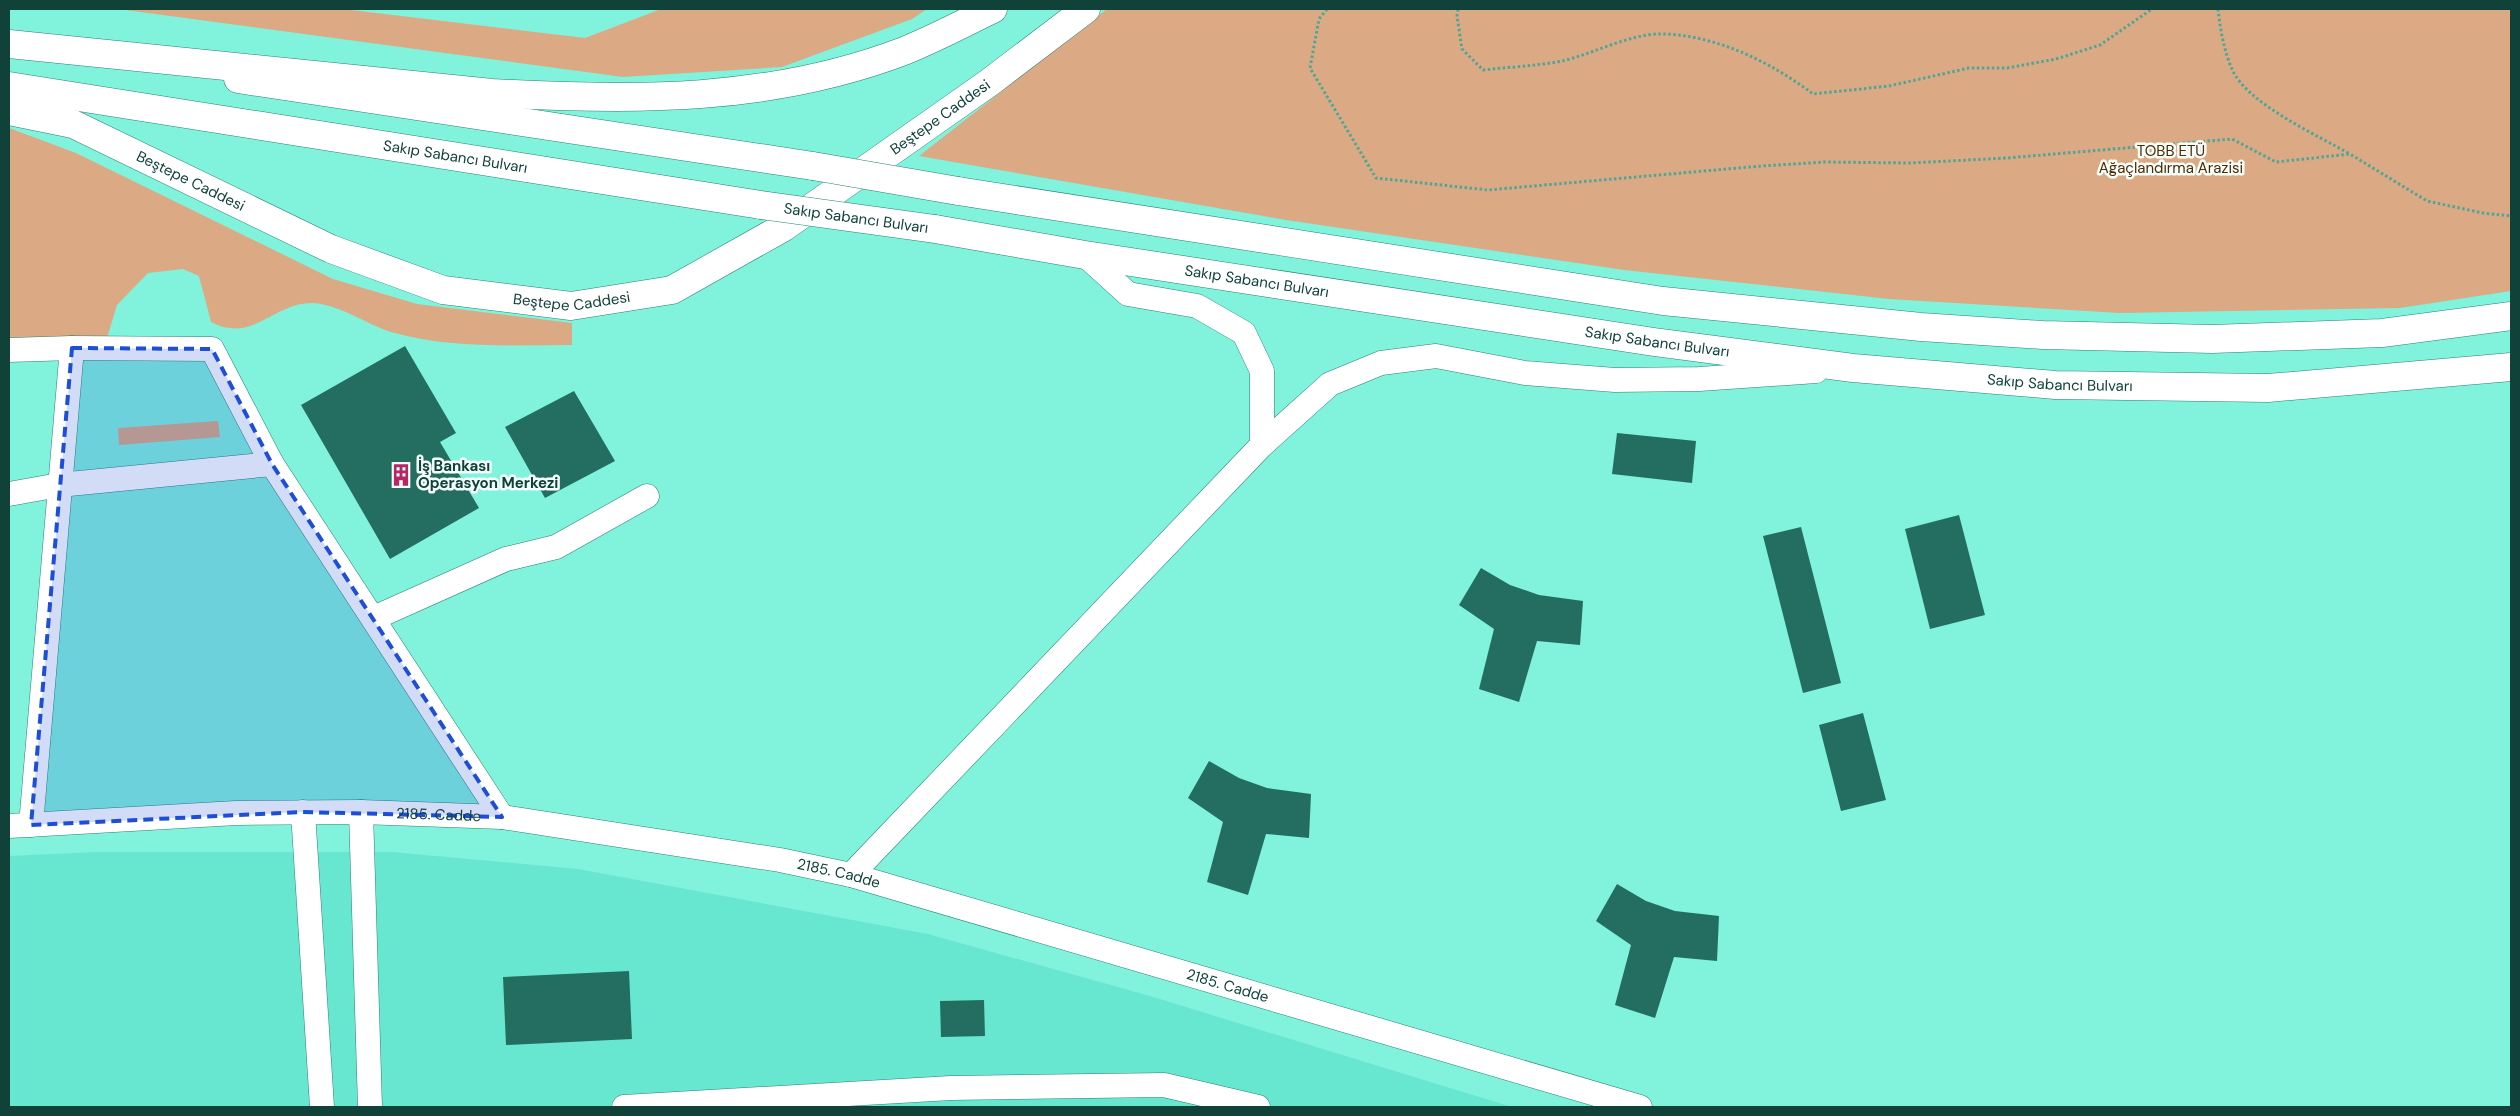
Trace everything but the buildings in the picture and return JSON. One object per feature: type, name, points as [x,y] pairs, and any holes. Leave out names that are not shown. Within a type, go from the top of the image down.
[{"type":"main road","points":[[16,46],[492,94],[668,98],[767,88],[836,73],[904,51],[993,9]]},
{"type":"main road","name":"Beştepe Caddesi","points":[[9,111],[73,124],[331,250],[443,290],[571,306],[672,290],[784,227],[990,82],[1086,9]]},
{"type":"main road","points":[[16,46],[812,166],[958,191],[1663,301],[1921,327],[2043,335],[2212,339],[2382,333],[2511,316]]},
{"type":"main road","name":"Sakıp Sabancı Bulvarı","points":[[9,86],[761,205],[935,229],[1085,255],[1654,342],[1853,368],[2055,385],[2268,388],[2511,367]]},
{"type":"street","points":[[1085,255],[1128,294],[1197,306],[1244,333],[1262,371],[1262,445]]},
{"type":"street","points":[[9,350],[72,348],[212,349],[272,464],[502,817]]},
{"type":"street","points":[[20,825],[59,485],[72,348]]},
{"type":"street","points":[[851,875],[1262,445],[1330,384],[1381,363],[1436,356],[1524,373],[1615,380],[1699,379],[1853,368]]},
{"type":"street","points":[[9,494],[59,485],[272,464]]},
{"type":"street","points":[[374,618],[506,559],[556,547],[647,496]]},
{"type":"street","points":[[303,812],[322,1107]]},
{"type":"street","points":[[362,812],[370,1107]]},
{"type":"street","name":"2185. Cadde","points":[[20,825],[236,813],[362,812],[502,817],[780,860],[851,875],[1640,1107]]},
{"type":"street","points":[[624,1107],[951,1088],[1164,1085],[1258,1107]]},
{"type":"path","points":[[1327,9],[1319,19],[1310,68],[1376,178],[1488,190],[1807,163],[1910,163],[1987,159],[2232,139],[2276,162],[2350,154]]},
{"type":"path","points":[[1458,9],[1457,16],[1462,49],[1482,70],[1562,60],[1658,34],[1690,35],[1719,44],[1752,59],[1793,79],[1813,94],[1889,86],[1969,68],[2007,68],[2056,59],[2100,45],[2152,9]]},
{"type":"path","points":[[2218,9],[2219,23],[2232,70],[2256,100],[2427,201],[2484,213],[2511,216]]},
{"type":"highlighted area","points":[[72,348],[212,349],[272,464],[502,817],[303,812],[31,825]]},
{"type":"shaded area","points":[[95,852],[392,852],[578,869],[928,934],[1150,996],[1512,1107],[9,1107],[9,856]]},
{"type":"green space","points":[[118,9],[343,9],[585,38],[661,9],[927,9],[912,19],[782,67],[623,77]]},
{"type":"green space","name":"TOBB ETÜ Ağaçlandırma Arazisi","points":[[1107,9],[2511,9],[2511,291],[2400,308],[2120,313],[1889,299],[1624,270],[1286,220],[919,156]]},
{"type":"green space","points":[[9,128],[76,153],[333,279],[417,304],[572,323],[572,345],[481,345],[436,341],[391,332],[333,307],[313,303],[299,304],[251,325],[239,328],[226,327],[211,322],[199,276],[183,269],[148,273],[117,305],[107,338],[9,339]]},
{"type":"green space","points":[[218,421],[220,437],[119,445],[118,428]]},
{"type":"place","name":"İş Bankası Operasyon Merkezi","points":[[401,475]]}]
